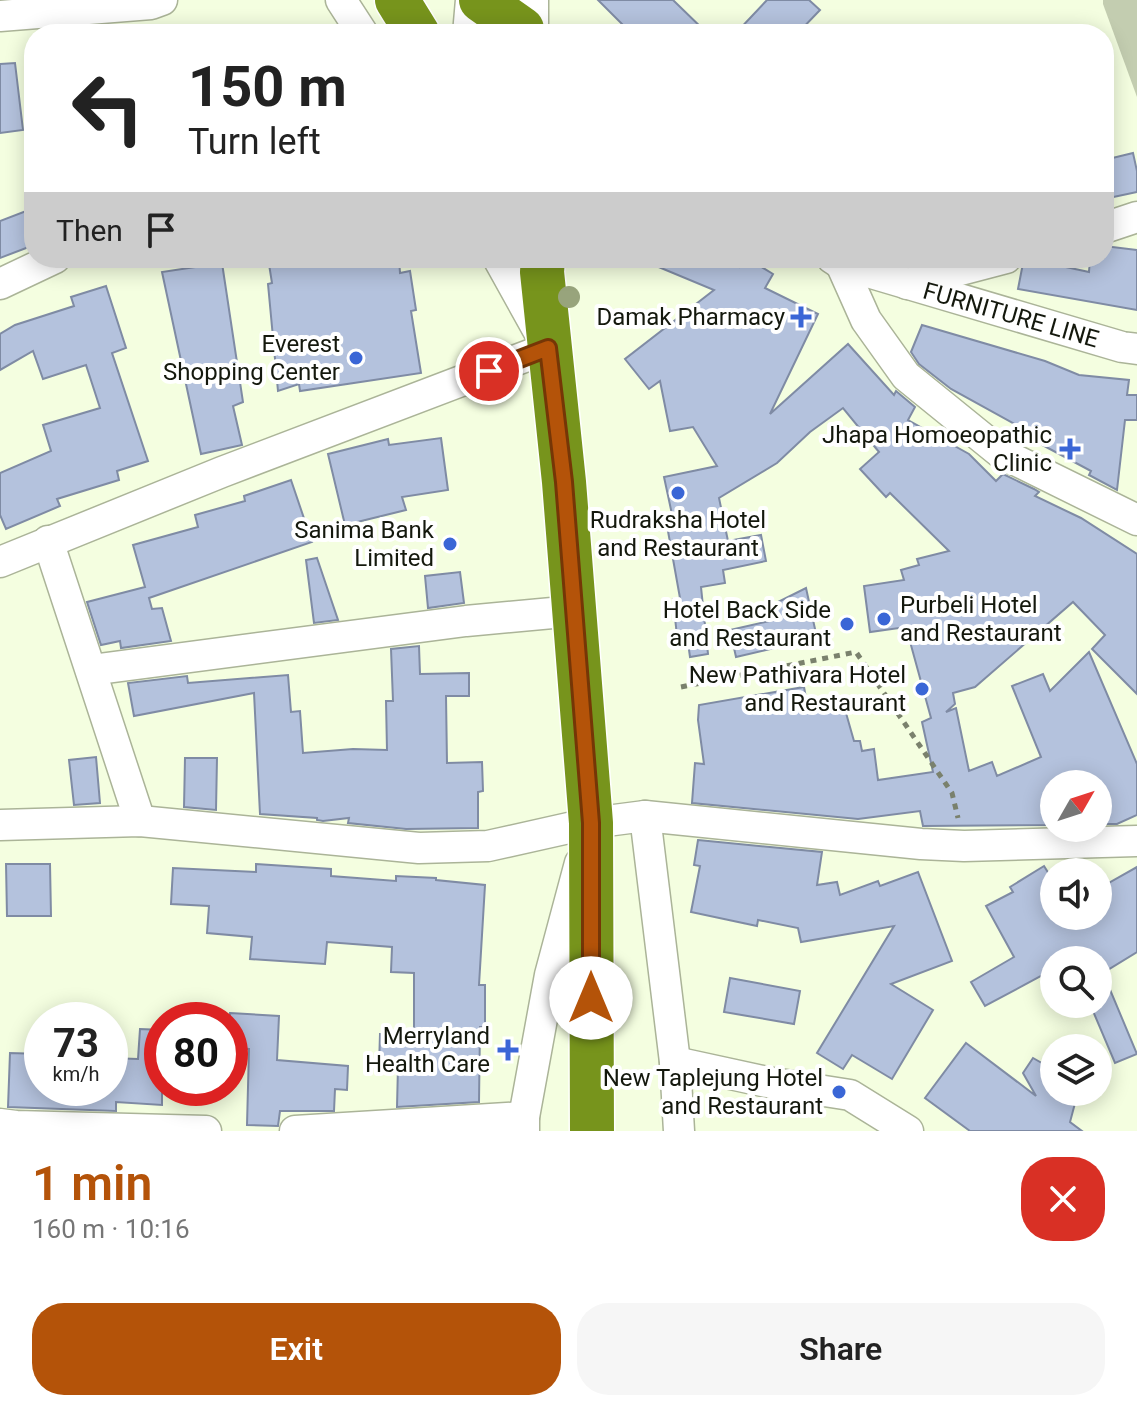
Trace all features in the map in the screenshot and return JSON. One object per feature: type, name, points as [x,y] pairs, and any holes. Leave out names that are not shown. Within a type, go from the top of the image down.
[{"type":"highway","points":[[397,0],[412,24]]},
{"type":"highway","points":[[481,0],[522,24]]},
{"type":"highway","points":[[540,268],[564,482],[591,823],[592,1131]]},
{"type":"street","points":[[0,16],[151,4],[162,0]]},
{"type":"street","points":[[341,0],[357,24]]},
{"type":"street","points":[[469,24],[471,0]]},
{"type":"street","points":[[1114,225],[1137,217]]},
{"type":"street","points":[[0,284],[34,268]]},
{"type":"street","points":[[0,562],[548,348],[504,268]]},
{"type":"street","points":[[840,268],[866,320],[906,376],[1001,453],[1137,520]]},
{"type":"street","name":"FURNITURE LINE","points":[[856,268],[905,285],[1137,349]]},
{"type":"street","points":[[905,285],[969,268]]},
{"type":"street","points":[[48,541],[140,821]]},
{"type":"street","points":[[91,670],[466,621],[574,611]]},
{"type":"street","points":[[645,816],[675,1062],[679,1131]]},
{"type":"street","points":[[0,825],[140,821],[419,848],[488,846],[591,823],[645,816],[921,844],[964,846],[1137,841]]},
{"type":"street","points":[[295,1131],[524,1124],[550,975],[591,823]]},
{"type":"street","points":[[675,1062],[767,1082],[850,1095],[908,1131]]},
{"type":"street","points":[[0,1124],[206,1131]]},
{"type":"path","points":[[681,687],[856,652],[952,793],[964,846]]},
{"type":"green space","points":[[1103,0],[1137,0],[1137,97],[1114,34],[1114,24],[1110,24]]},
{"type":"building","points":[[598,0],[673,0],[698,24],[622,24]]},
{"type":"building","points":[[767,0],[809,0],[820,10],[807,24],[744,24]]},
{"type":"building","points":[[15,63],[23,130],[0,133],[0,64]]},
{"type":"building","points":[[1133,153],[1137,192],[1114,197],[1114,158]]},
{"type":"building","points":[[24,212],[24,249],[0,258],[0,221]]},
{"type":"building","points":[[1114,247],[1137,250],[1137,310],[1018,289],[1022,268],[1070,268],[1089,272],[1089,268],[1114,268]]},
{"type":"building","points":[[223,268],[243,402],[233,406],[242,445],[201,454],[162,272]]},
{"type":"building","points":[[270,268],[400,268],[400,273],[410,271],[416,310],[411,311],[421,373],[300,391],[299,384],[278,391],[268,284],[272,283]]},
{"type":"building","points":[[661,268],[763,268],[773,274],[765,288],[818,314],[770,414],[848,344],[894,395],[896,391],[915,407],[908,420],[969,454],[996,481],[1003,474],[1034,489],[1039,492],[1035,496],[1081,518],[1137,554],[1137,694],[1092,649],[1105,635],[1073,602],[975,687],[953,693],[955,704],[946,712],[956,708],[969,771],[992,762],[997,776],[1041,757],[1012,686],[1043,674],[1050,691],[1089,652],[1137,764],[1137,815],[1112,824],[1112,770],[1040,770],[1040,825],[923,826],[920,811],[858,819],[692,803],[695,763],[704,764],[699,705],[804,687],[808,709],[842,699],[854,741],[860,741],[862,751],[874,749],[878,780],[933,772],[922,722],[931,718],[906,627],[870,632],[864,586],[904,580],[901,570],[919,565],[917,559],[949,551],[890,493],[886,497],[860,469],[879,452],[843,408],[810,432],[777,463],[719,498],[728,541],[761,535],[766,561],[723,570],[725,583],[701,587],[708,654],[690,657],[687,635],[677,636],[673,599],[680,598],[666,520],[673,519],[664,477],[717,466],[693,427],[670,431],[660,381],[649,389],[625,359],[714,290]]},
{"type":"building","points":[[106,286],[126,348],[112,353],[148,461],[117,471],[119,480],[57,499],[60,506],[6,529],[0,515],[0,473],[51,451],[43,425],[100,408],[86,365],[43,379],[33,351],[0,370],[0,334],[15,325],[74,306],[71,297]]},
{"type":"building","points":[[922,325],[1045,361],[1079,375],[1129,380],[1127,395],[1137,395],[1137,420],[1125,420],[1117,490],[1089,475],[1091,471],[1018,432],[1020,427],[951,389],[919,364],[911,352]]},
{"type":"building","points":[[441,438],[448,490],[402,497],[406,510],[345,525],[328,454],[388,439],[389,445]]},
{"type":"building","points":[[291,480],[312,542],[149,598],[152,609],[162,608],[171,641],[121,648],[120,641],[101,645],[87,602],[145,587],[133,545],[198,527],[195,515],[245,501],[244,496]]},
{"type":"building","points":[[317,558],[338,620],[314,623],[306,560]]},
{"type":"building","points":[[460,572],[464,603],[428,608],[425,576]]},
{"type":"building","points":[[806,588],[817,638],[736,657],[730,630],[778,619],[772,605]]},
{"type":"building","points":[[419,646],[420,674],[469,673],[469,696],[446,696],[447,763],[482,762],[483,791],[478,792],[478,828],[406,829],[348,823],[349,818],[323,821],[260,814],[254,693],[134,716],[128,683],[187,676],[188,683],[288,675],[291,712],[300,711],[303,753],[387,750],[386,701],[393,701],[391,649]]},
{"type":"building","points":[[96,757],[100,803],[74,805],[69,760]]},
{"type":"building","points":[[185,758],[217,758],[216,810],[184,807]]},
{"type":"building","points":[[698,840],[822,852],[817,885],[837,882],[840,895],[878,881],[880,886],[918,872],[952,961],[891,984],[933,1010],[892,1079],[852,1055],[843,1069],[817,1053],[894,926],[801,942],[798,928],[758,920],[757,926],[691,912],[700,866],[694,865]]},
{"type":"building","points":[[6,864],[50,864],[51,916],[7,916]]},
{"type":"building","points":[[256,864],[331,869],[331,876],[396,881],[396,876],[436,878],[485,885],[479,985],[485,985],[485,1027],[480,1027],[479,1102],[397,1107],[398,1066],[379,1066],[380,1034],[414,1035],[414,973],[391,972],[392,947],[327,942],[325,964],[250,959],[252,937],[207,933],[209,906],[171,904],[173,868],[256,872]]},
{"type":"building","points":[[1137,867],[1137,952],[1112,967],[1112,946],[1040,946],[1040,977],[985,1006],[971,982],[1014,957],[986,906],[1013,892],[1010,887],[1040,868],[1040,930],[1112,930],[1112,881]]},
{"type":"building","points":[[730,978],[800,991],[794,1024],[724,1012]]},
{"type":"building","points":[[1112,994],[1137,1054],[1115,1063],[1112,1034],[1103,1034],[1096,1018],[1112,1018]]},
{"type":"building","points":[[248,1014],[279,1016],[277,1060],[348,1066],[347,1090],[335,1089],[334,1111],[280,1111],[278,1126],[247,1125]]},
{"type":"building","points":[[140,1029],[144,1029],[144,1104],[128,1103],[128,1059],[138,1059]]},
{"type":"building","points":[[966,1043],[1036,1096],[1023,1073],[1033,1058],[1040,1062],[1040,1106],[1074,1106],[1070,1122],[1082,1131],[970,1131],[925,1098]]},
{"type":"building","points":[[10,1053],[24,1053],[24,1106],[116,1106],[116,1111],[8,1107]]},
{"type":"place","name":"Damak Pharmacy","points":[[801,317]]},
{"type":"place","name":"Everest Shopping Center","points":[[356,358]]},
{"type":"place","name":"Jhapa Homoeopathic Clinic","points":[[1070,449]]},
{"type":"place","name":"Rudraksha Hotel and Restaurant","points":[[678,493]]},
{"type":"place","name":"Sanima Bank Limited","points":[[450,544]]},
{"type":"place","name":"Purbeli Hotel and Restaurant","points":[[884,619]]},
{"type":"place","name":"Hotel Back Side and Restaurant","points":[[847,624]]},
{"type":"place","name":"New Pathivara Hotel and Restaurant","points":[[922,689]]},
{"type":"place","name":"Merryland Health Care","points":[[508,1050]]},
{"type":"place","name":"New Taplejung Hotel and Restaurant","points":[[839,1092]]},
{"type":"route","points":[[489,371],[548,348],[564,482],[591,823],[591,998]]}]
